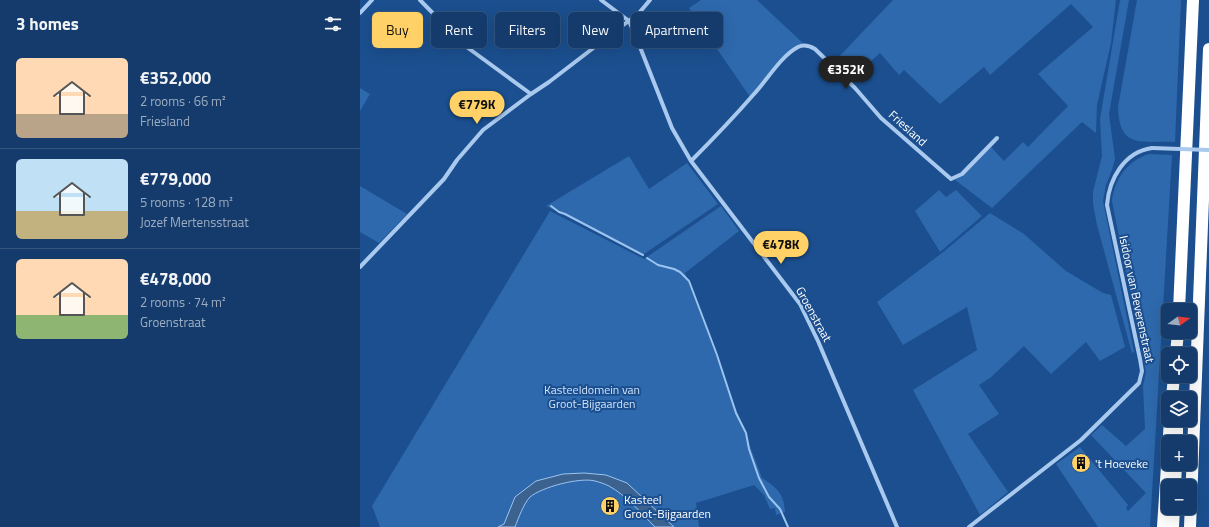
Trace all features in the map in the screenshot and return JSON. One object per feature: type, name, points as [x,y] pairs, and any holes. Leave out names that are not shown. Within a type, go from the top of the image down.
[{"type":"highway","points":[[1179,303],[1192,0]]},
{"type":"highway","points":[[1190,527],[1209,49]]},
{"type":"highway","points":[[1163,527],[1170,427]]},
{"type":"highway","points":[[1173,527],[1174,515]]},
{"type":"street","points":[[360,13],[372,0]]},
{"type":"street","points":[[420,0],[464,45],[531,94]]},
{"type":"street","points":[[601,0],[629,21]]},
{"type":"street","points":[[360,267],[444,179],[483,130],[629,21],[639,13],[650,0]]},
{"type":"street","name":"Groenstraat","points":[[629,21],[672,128],[691,161],[800,304],[818,341],[897,527]]},
{"type":"street","name":"Friesland","points":[[691,161],[739,112],[784,58],[798,46],[803,45],[815,49],[855,88],[881,118],[950,180],[962,174],[997,138]]},
{"type":"street","name":"Isidoor van Beverenstraat","points":[[969,527],[1082,440],[1139,383],[1142,371],[1107,205],[1108,192],[1113,180],[1122,166],[1134,154],[1152,148],[1209,150]]},
{"type":"green space","points":[[701,0],[757,0],[804,44],[796,47],[782,58],[750,97],[716,48],[723,48],[723,12],[692,12],[689,8]]},
{"type":"green space","points":[[893,0],[1116,0],[1111,43],[1097,105],[1096,133],[1082,122],[992,208],[955,180],[964,174],[991,147],[1004,161],[1023,142],[1028,147],[1068,106],[1038,74],[1093,27],[1071,4],[990,75],[984,67],[940,104],[904,70],[899,75],[880,53],[850,80],[833,63]]},
{"type":"green space","points":[[1120,0],[1129,0],[1109,114],[1115,159],[1106,185],[1103,201],[1134,352],[1132,353],[1097,225],[1093,204],[1093,192],[1102,156],[1100,119]]},
{"type":"green space","points":[[1137,0],[1181,0],[1175,142],[1144,142],[1135,140],[1128,137],[1123,131],[1119,121],[1118,107]]},
{"type":"green space","points":[[360,88],[370,94],[360,111]]},
{"type":"green space","points":[[1149,154],[1172,155],[1163,303],[1161,303],[1161,339],[1150,527],[1098,527],[1056,464],[1080,447],[1128,505],[1126,508],[1128,511],[1146,493],[1091,435],[1102,425],[1126,446],[1145,429],[1143,386],[1146,372],[1112,201],[1113,193],[1119,178],[1129,166],[1141,157]]},
{"type":"green space","points":[[629,156],[649,189],[687,163],[718,204],[644,254],[546,206]]},
{"type":"green space","points":[[360,186],[407,214],[379,243],[360,232]]},
{"type":"green space","points":[[939,190],[946,197],[956,190],[982,216],[940,252],[915,211]]},
{"type":"green space","name":"Kasteeldomein van Groot-Bijgaarden","points":[[721,206],[739,231],[685,273],[762,478],[779,492],[783,500],[785,512],[776,515],[775,508],[770,509],[764,495],[754,485],[696,503],[699,527],[380,527],[372,506],[550,211],[644,259]]},
{"type":"green space","points":[[990,213],[1024,234],[1066,271],[1103,293],[1111,295],[1125,347],[1100,361],[1086,342],[1051,374],[1024,346],[990,378],[979,385],[999,414],[968,434],[1008,492],[980,515],[913,390],[977,350],[967,307],[903,345],[877,302],[942,253]]},
{"type":"shaded area","points":[[584,473],[606,475],[627,483],[674,527],[655,527],[634,505],[616,490],[595,481],[580,480],[552,486],[536,493],[530,497],[521,511],[515,527],[498,527],[504,524],[515,497],[536,481],[563,474]]},
{"type":"waterway","points":[[551,206],[559,212],[643,255]]},
{"type":"waterway","points":[[647,258],[658,265],[680,272],[689,281],[717,355],[736,413],[746,433],[749,449],[759,478],[769,497],[780,509],[788,527]]},
{"type":"place","name":"'t Hoeveke","points":[[1081,463]]},
{"type":"place","name":"Kasteel Groot-Bijgaarden","points":[[610,506]]}]
